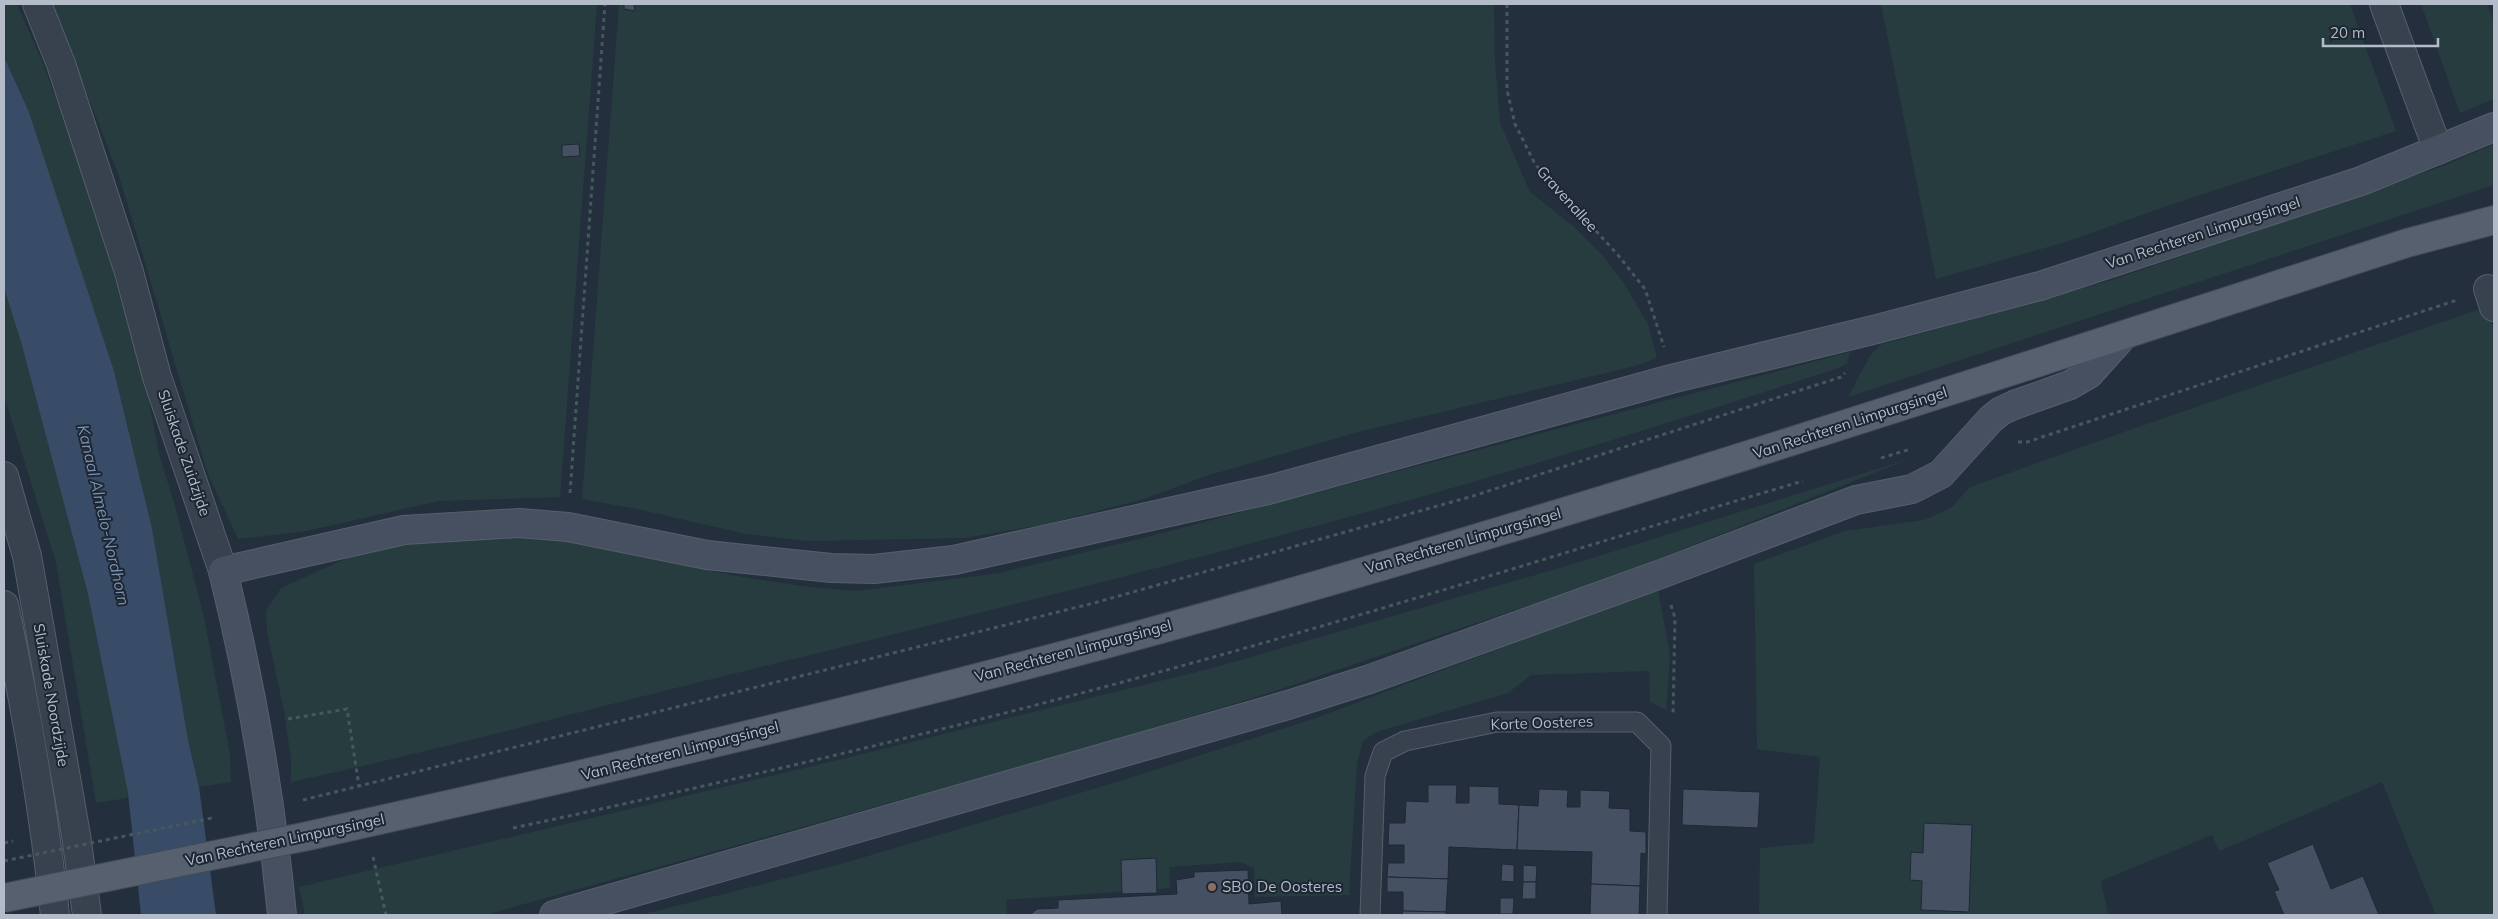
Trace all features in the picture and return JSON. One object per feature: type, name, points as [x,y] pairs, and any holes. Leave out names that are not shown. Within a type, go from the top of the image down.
[{"type":"main road","name":"Van Rechteren Limpurgsingel","points":[[223,571],[404,530],[519,523],[568,526],[707,556],[831,568],[874,569],[954,560],[1268,490],[1671,379],[1877,329],[2040,286],[2158,249],[2361,181],[2494,127]]},
{"type":"main road","name":"Van Rechteren Limpurgsingel","points":[[2407,243],[2494,209]]},
{"type":"main road","name":"Van Rechteren Limpurgsingel","points":[[4,898],[521,790],[725,741],[1151,632],[1499,531],[1825,432],[2407,243],[2494,220]]},
{"type":"main road","name":"Van Rechteren Limpurgsingel","points":[[554,915],[1370,679],[1661,574],[1856,500],[1901,492],[1924,484],[1940,474],[1991,419],[2014,405],[2083,378],[2124,335]]},
{"type":"main road","name":"Sluiskade Zuidzijde","points":[[223,571],[243,652],[256,724],[268,796],[282,915]]},
{"type":"street","name":"Sluiskade Zuidzijde","points":[[37,4],[62,64],[129,272],[164,396],[223,571]]},
{"type":"street","points":[[2384,4],[2438,150]]},
{"type":"street","name":"Sluiskade Noordzijde","points":[[4,476],[27,556],[76,835],[87,915]]},
{"type":"street","name":"Sluiskade Noordzijde","points":[[4,605],[21,686],[46,834],[54,915]]},
{"type":"lane","name":"Korte Oosteres","points":[[1370,915],[1375,776],[1383,752],[1405,740],[1497,722],[1637,722],[1661,746]]},
{"type":"lane","points":[[1657,915],[1661,746]]},
{"type":"path","points":[[568,526],[606,4]]},
{"type":"path","name":"Gravenallee","points":[[1507,4],[1507,90],[1515,124],[1535,164],[1618,255],[1645,289],[1661,333],[1671,379]]},
{"type":"path","points":[[294,802],[1094,603],[1473,496],[1840,377],[1856,364],[1877,329]]},
{"type":"path","points":[[1661,574],[1675,618],[1673,722],[1661,746]]},
{"type":"path","points":[[256,724],[347,709],[358,786]]},
{"type":"path","points":[[4,860],[216,817]]},
{"type":"path","points":[[373,857],[386,915]]},
{"type":"green space","points":[[4,4],[17,4],[44,66],[82,170],[144,374],[159,454],[175,506],[204,617],[230,754],[231,782],[199,787],[188,740],[152,528],[114,371],[29,112],[4,57]]},
{"type":"green space","points":[[52,4],[597,4],[560,497],[439,501],[307,531],[238,539],[208,474],[119,176]]},
{"type":"green space","points":[[619,4],[1494,4],[1495,60],[1500,123],[1530,192],[1573,226],[1604,257],[1623,282],[1648,324],[1657,358],[1635,366],[1362,431],[1206,476],[1141,500],[1042,525],[964,538],[808,541],[746,534],[637,509],[582,499]]},
{"type":"green space","points":[[1881,4],[2350,4],[2396,131],[2167,206],[2069,241],[1936,279]]},
{"type":"green space","points":[[2421,4],[2487,4],[2494,22],[2494,99],[2460,113]]},
{"type":"green space","points":[[2494,144],[2494,185],[1848,397],[1870,356],[1880,345],[2115,279],[2443,166]]},
{"type":"green space","points":[[4,288],[21,342],[88,594],[128,793],[127,798],[96,803],[56,562],[4,396]]},
{"type":"green space","points":[[2486,307],[2494,330],[2494,915],[2436,915],[2382,782],[2219,851],[2212,835],[2101,881],[2108,915],[1759,915],[1760,848],[1814,843],[1820,757],[1757,749],[1754,564],[1845,531],[1924,520],[1951,508],[1970,487]]},
{"type":"green space","points":[[1850,352],[1847,364],[1836,369],[1426,496],[963,617],[291,782],[291,759],[284,711],[267,632],[266,611],[281,588],[354,555],[414,541],[528,538],[583,541],[640,556],[731,575],[801,586],[856,591],[1000,573],[1151,536]]},
{"type":"green space","points":[[1909,459],[1613,577],[1269,693],[1091,747],[485,915],[305,915],[299,887],[826,763],[1213,668],[1573,564]]},
{"type":"green space","points":[[1658,589],[1670,655],[1666,710],[1650,702],[1649,671],[1531,675],[1508,693],[1376,732],[1363,741],[1357,764],[1349,895],[1255,897],[1254,868],[1240,862],[1169,867],[1170,888],[1006,900],[1007,915],[640,915],[834,866],[1117,782],[1316,718]]},
{"type":"water","name":"Kanaal Almelo-Nordhorn","points":[[4,57],[29,112],[114,371],[152,528],[188,740],[199,787],[216,915],[141,915],[128,793],[88,594],[21,342],[4,288]]},
{"type":"building","points":[[624,4],[634,4],[635,11],[624,9]]},
{"type":"building","points":[[579,144],[580,156],[562,157],[562,145]]},
{"type":"building","points":[[1428,785],[1457,785],[1456,803],[1469,803],[1469,786],[1499,787],[1499,804],[1519,805],[1517,850],[1449,847],[1448,879],[1387,877],[1388,863],[1404,863],[1404,845],[1388,845],[1389,823],[1405,823],[1406,801],[1428,802]]},
{"type":"building","points":[[1539,789],[1568,790],[1567,807],[1580,807],[1580,790],[1610,791],[1609,808],[1630,809],[1630,831],[1646,832],[1646,854],[1641,853],[1640,886],[1591,884],[1592,852],[1517,850],[1519,805],[1538,806]]},
{"type":"building","points":[[1683,789],[1760,792],[1758,828],[1682,825]]},
{"type":"building","points":[[1924,823],[1972,825],[1969,912],[1921,910],[1922,881],[1910,880],[1911,852],[1923,853]]},
{"type":"building","points":[[2313,844],[2331,889],[2363,876],[2379,915],[2284,915],[2274,891],[2279,890],[2267,863]]},
{"type":"building","points":[[1156,858],[1157,893],[1122,894],[1121,860]]},
{"type":"building","points":[[1502,864],[1514,865],[1514,882],[1501,881]]},
{"type":"building","points":[[1523,865],[1537,866],[1536,882],[1523,882]]},
{"type":"building","name":"SBO De Oosteres","points":[[1248,870],[1249,904],[1281,901],[1282,915],[1030,915],[1037,909],[1058,908],[1058,900],[1177,894],[1176,880],[1194,877],[1194,872]]},
{"type":"building","points":[[1387,877],[1448,879],[1446,912],[1403,911],[1403,892],[1387,892]]},
{"type":"building","points":[[1523,882],[1536,882],[1536,899],[1522,899]]},
{"type":"building","points":[[1591,884],[1640,886],[1639,915],[1590,915]]},
{"type":"building","points":[[1500,898],[1514,898],[1513,914],[1500,914]]},
{"type":"building","points":[[1403,911],[1446,912],[1446,915],[1402,915]]},
{"type":"place","name":"SBO De Oosteres","points":[[1212,887]]}]
